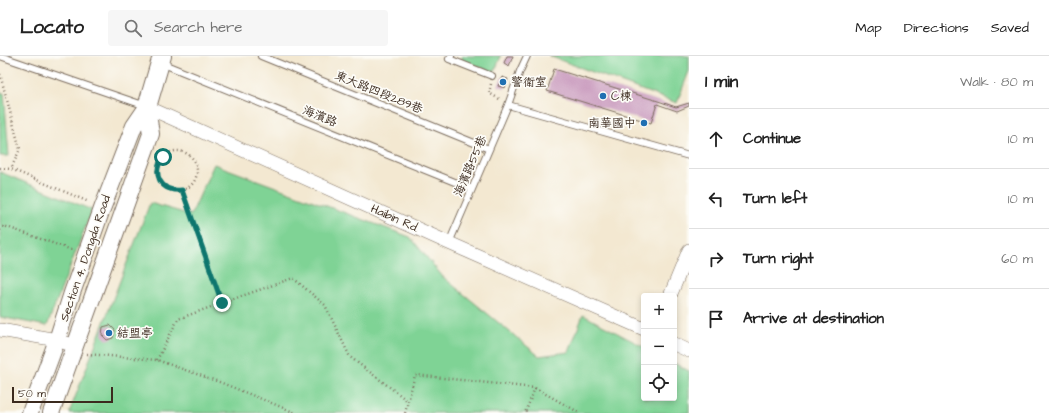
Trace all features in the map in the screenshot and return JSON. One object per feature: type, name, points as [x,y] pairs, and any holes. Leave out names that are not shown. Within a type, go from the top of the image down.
[{"type":"main road","name":"Section 4, Dongda Road","points":[[147,107],[160,59]]},
{"type":"street","name":"Section 4, Dongda Road","points":[[30,413],[102,209],[134,126],[147,107]]},
{"type":"street","name":"Section 4, Dongda Road","points":[[51,413],[81,350],[151,134],[147,107]]},
{"type":"street","name":"Haibin Rd.","points":[[147,107],[641,328]]},
{"type":"street","points":[[671,293],[689,250]]},
{"type":"street","points":[[0,330],[57,340],[81,350]]},
{"type":"street","points":[[677,345],[689,351]]},
{"type":"lane","points":[[0,56],[147,107]]},
{"type":"lane","name":"東大路四段289巷","points":[[261,56],[489,149]]},
{"type":"lane","points":[[450,56],[449,59],[492,76]]},
{"type":"lane","name":"海濱路55巷","points":[[449,243],[527,56]]},
{"type":"lane","name":"海濱路","points":[[160,59],[472,189]]},
{"type":"lane","points":[[508,104],[689,156]]},
{"type":"path","points":[[0,74],[20,149],[10,169]]},
{"type":"path","points":[[492,76],[489,93],[508,104]]},
{"type":"path","points":[[174,152],[187,154],[192,158],[195,164],[196,177],[193,183],[182,190],[170,190],[160,181],[158,175],[157,169],[159,162],[163,157],[174,152]]},
{"type":"path","points":[[0,168],[10,169],[102,209]]},
{"type":"path","points":[[182,190],[222,303]]},
{"type":"path","points":[[0,230],[4,226],[76,252]]},
{"type":"path","points":[[157,360],[178,318],[293,278],[325,305],[350,357],[408,401]]},
{"type":"path","points":[[81,350],[157,360],[222,383],[296,413]]},
{"type":"path","points":[[405,413],[415,375],[535,388],[580,413]]},
{"type":"path","points":[[525,413],[535,388]]},
{"type":"green space","points":[[463,56],[501,56],[494,73],[461,59]]},
{"type":"green space","points":[[549,56],[689,56],[689,71],[677,103]]},
{"type":"green space","points":[[0,93],[4,93],[9,156],[0,156]]},
{"type":"green space","points":[[214,164],[410,237],[443,277],[539,356],[569,352],[583,315],[641,345],[641,401],[677,401],[677,365],[689,371],[689,413],[69,413],[150,203],[191,215]]},
{"type":"green space","points":[[0,172],[92,210],[47,326],[0,317]]},
{"type":"building","points":[[507,56],[513,56],[509,66],[504,63]]},
{"type":"building","name":"C棟","points":[[554,69],[676,107],[689,103],[689,106],[677,111],[657,104],[651,123],[547,91]]},
{"type":"building","name":"警衛室","points":[[502,77],[508,79],[505,88],[498,86]]},
{"type":"building","name":"結盟亭","points":[[110,325],[115,330],[113,338],[107,340],[102,335],[103,327]]},
{"type":"place","name":"警衛室","points":[[503,82]]},
{"type":"place","name":"C棟","points":[[603,96]]},
{"type":"place","name":"南華國中","points":[[644,123]]},
{"type":"place","name":"結盟亭","points":[[109,333]]},
{"type":"route","points":[[163,157],[159,162],[157,169],[160,181],[170,190],[182,190],[222,303]]}]
